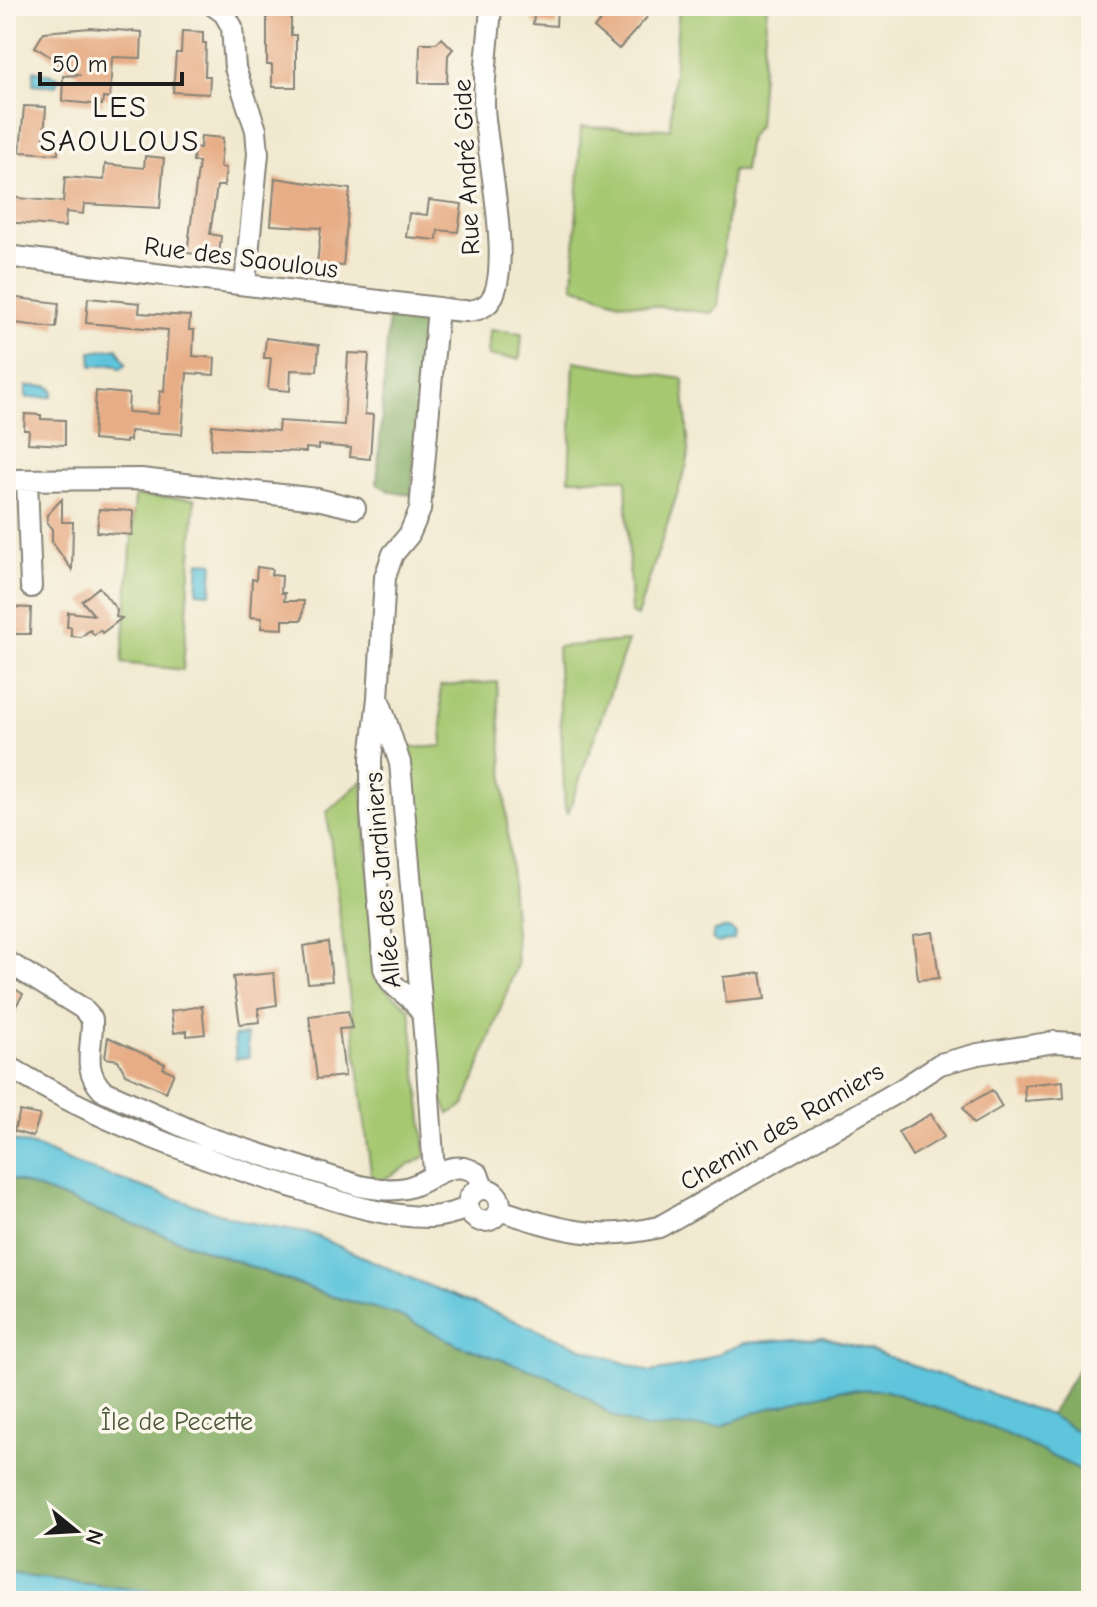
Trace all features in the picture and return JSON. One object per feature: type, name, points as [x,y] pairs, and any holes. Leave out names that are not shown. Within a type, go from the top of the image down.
[{"type":"street","name":"Rue André Gide","points":[[470,311],[486,305],[493,296],[498,275],[500,229],[484,106],[491,6]]},
{"type":"street","points":[[222,8],[232,27],[235,68],[256,130],[258,154],[245,284]]},
{"type":"street","name":"Rue des Saoulous","points":[[6,256],[470,311]]},
{"type":"street","name":"Allée des Jardiniers","points":[[421,1012],[412,997],[389,982],[384,968],[371,812],[371,758],[385,577],[393,554],[409,535],[420,510],[438,308]]},
{"type":"street","points":[[31,587],[16,480],[141,479],[317,499],[355,508]]},
{"type":"street","name":"Allée des Jardiniers","points":[[378,698],[398,757],[434,1173]]},
{"type":"street","points":[[371,758],[376,752],[388,748],[398,757]]},
{"type":"street","points":[[6,961],[82,1008],[92,1019],[88,1066],[92,1079],[102,1090],[206,1137],[360,1186],[384,1190],[410,1187],[434,1173],[463,1167],[478,1174],[483,1188],[497,1195],[499,1210],[485,1221],[477,1220],[467,1208]]},
{"type":"street","name":"Chemin des Ramiers","points":[[499,1210],[564,1230],[596,1235],[629,1234],[659,1227],[899,1091],[940,1064],[978,1054],[1055,1042],[1091,1044]]},
{"type":"street","points":[[6,1065],[123,1125],[226,1166],[300,1190],[388,1213],[433,1217],[467,1208]]},
{"type":"street","points":[[467,1208],[471,1194],[483,1188]]},
{"type":"green space","points":[[679,6],[767,6],[758,126],[749,137],[744,171],[732,171],[718,306],[711,313],[619,302],[573,286],[581,127],[670,129]]},
{"type":"green space","points":[[389,312],[425,316],[411,495],[392,492],[377,484]]},
{"type":"green space","points":[[490,330],[522,333],[520,359],[488,356]]},
{"type":"green space","points":[[574,361],[683,379],[689,450],[687,464],[637,616],[631,613],[626,479],[569,479]]},
{"type":"green space","points":[[135,496],[195,499],[183,670],[122,663]]},
{"type":"green space","points":[[628,641],[568,813],[565,809],[557,647]]},
{"type":"green space","points":[[497,682],[517,964],[465,1105],[449,1114],[433,1080],[409,748],[443,746],[440,686]]},
{"type":"green space","points":[[362,781],[376,978],[410,1010],[426,1156],[377,1183],[372,1181],[327,812]]},
{"type":"green space","name":"Île de Pecette","points":[[6,1177],[327,1295],[398,1315],[459,1345],[546,1375],[587,1397],[614,1417],[722,1426],[759,1411],[843,1389],[884,1390],[992,1427],[1091,1475],[1091,1601],[254,1601],[6,1574]]},
{"type":"green space","points":[[1091,1348],[1091,1440],[1050,1415]]},
{"type":"water","points":[[34,70],[58,77],[57,86],[33,84]]},
{"type":"water","points":[[117,348],[126,364],[121,369],[114,364],[92,366],[91,352]]},
{"type":"water","points":[[26,386],[48,386],[53,390],[52,397],[26,398]]},
{"type":"water","points":[[199,562],[213,563],[211,593],[197,592]]},
{"type":"water","points":[[729,928],[735,932],[734,939],[718,943],[712,939],[714,931]]},
{"type":"water","points":[[247,1035],[249,1057],[236,1059],[234,1036]]},
{"type":"water","points":[[6,1139],[40,1148],[75,1164],[245,1222],[307,1232],[415,1280],[587,1350],[650,1372],[687,1366],[745,1343],[822,1337],[873,1351],[1050,1415],[1091,1440],[1091,1475],[992,1427],[884,1390],[843,1389],[759,1411],[722,1426],[645,1428],[614,1417],[587,1397],[546,1375],[459,1345],[398,1315],[328,1295],[6,1177]]},
{"type":"water","points":[[6,1574],[31,1577],[254,1601],[6,1601]]},
{"type":"building","points":[[267,6],[291,6],[291,35],[296,35],[296,87],[272,87],[272,65],[267,65]]},
{"type":"building","points":[[535,6],[557,6],[556,26],[533,24]]},
{"type":"building","points":[[612,6],[639,6],[649,15],[619,49],[594,28]]},
{"type":"building","points":[[90,28],[142,32],[141,58],[112,57],[110,99],[103,98],[102,105],[62,101],[63,76],[79,75],[35,47],[44,32]]},
{"type":"building","points":[[182,31],[203,32],[203,43],[206,43],[205,76],[210,76],[209,94],[173,92],[176,53],[181,53]]},
{"type":"building","points":[[442,38],[453,49],[448,55],[447,83],[419,83],[420,43],[436,43]]},
{"type":"building","points":[[24,106],[46,107],[44,138],[59,139],[58,154],[20,152]]},
{"type":"building","points":[[201,136],[223,138],[220,167],[226,168],[224,186],[217,186],[210,234],[221,236],[219,257],[187,253],[199,162],[193,162],[194,147],[200,148]]},
{"type":"building","points":[[145,156],[164,158],[160,208],[84,204],[83,214],[66,212],[65,227],[6,222],[6,197],[63,202],[65,177],[104,180],[105,164],[144,168]]},
{"type":"building","points":[[275,178],[350,189],[343,266],[317,264],[321,228],[271,225]]},
{"type":"building","points":[[429,200],[462,204],[458,232],[438,230],[437,240],[406,237],[409,213],[427,215]]},
{"type":"building","points":[[9,297],[59,303],[56,328],[6,322]]},
{"type":"building","points":[[88,298],[140,303],[139,313],[190,316],[189,330],[194,330],[193,356],[215,358],[214,375],[187,373],[182,434],[130,431],[130,441],[126,440],[126,443],[93,440],[96,391],[129,394],[128,412],[158,414],[160,391],[164,392],[168,330],[86,323]]},
{"type":"building","points":[[266,338],[319,345],[317,371],[291,370],[290,391],[268,389],[271,358],[264,358]]},
{"type":"building","points":[[348,353],[369,354],[365,414],[373,415],[370,459],[350,457],[351,448],[319,445],[319,449],[306,448],[306,452],[211,449],[212,425],[278,431],[279,421],[344,425]]},
{"type":"building","points":[[25,414],[41,415],[41,419],[65,420],[65,445],[28,443],[29,430],[24,430]]},
{"type":"building","points":[[62,499],[62,522],[73,522],[72,570],[52,542],[52,529],[47,523],[47,515]]},
{"type":"building","points":[[99,509],[133,511],[132,535],[97,532]]},
{"type":"building","points":[[257,567],[272,569],[271,575],[282,576],[284,601],[304,601],[302,620],[283,620],[283,629],[261,628],[262,618],[250,617],[252,579],[256,580]]},
{"type":"building","points":[[99,587],[117,610],[116,617],[122,618],[102,633],[100,630],[94,635],[90,630],[81,637],[71,636],[71,627],[67,627],[68,612],[94,615],[82,601]]},
{"type":"building","points":[[8,607],[31,608],[30,634],[6,634]]},
{"type":"building","points":[[933,932],[939,978],[918,980],[913,935]]},
{"type":"building","points":[[328,942],[332,981],[308,983],[303,946]]},
{"type":"building","points":[[274,973],[277,1005],[258,1008],[260,1022],[240,1024],[233,977]]},
{"type":"building","points":[[761,973],[765,999],[726,1003],[723,977]]},
{"type":"building","points":[[6,983],[23,994],[6,1023]]},
{"type":"building","points":[[202,1006],[205,1034],[187,1036],[187,1031],[174,1033],[171,1011]]},
{"type":"building","points":[[348,1011],[352,1028],[339,1029],[345,1076],[317,1079],[309,1016]]},
{"type":"building","points":[[108,1037],[165,1064],[163,1068],[174,1073],[166,1092],[125,1074],[118,1060],[105,1058]]},
{"type":"building","points":[[1063,1081],[1064,1098],[1025,1101],[1024,1085]]},
{"type":"building","points":[[992,1090],[1002,1107],[973,1124],[963,1107]]},
{"type":"building","points":[[20,1111],[40,1115],[33,1137],[14,1131]]},
{"type":"building","points":[[931,1114],[944,1137],[912,1156],[898,1132]]},
{"type":"district","name":"LES SAOULOUS","points":[[120,124]]}]
